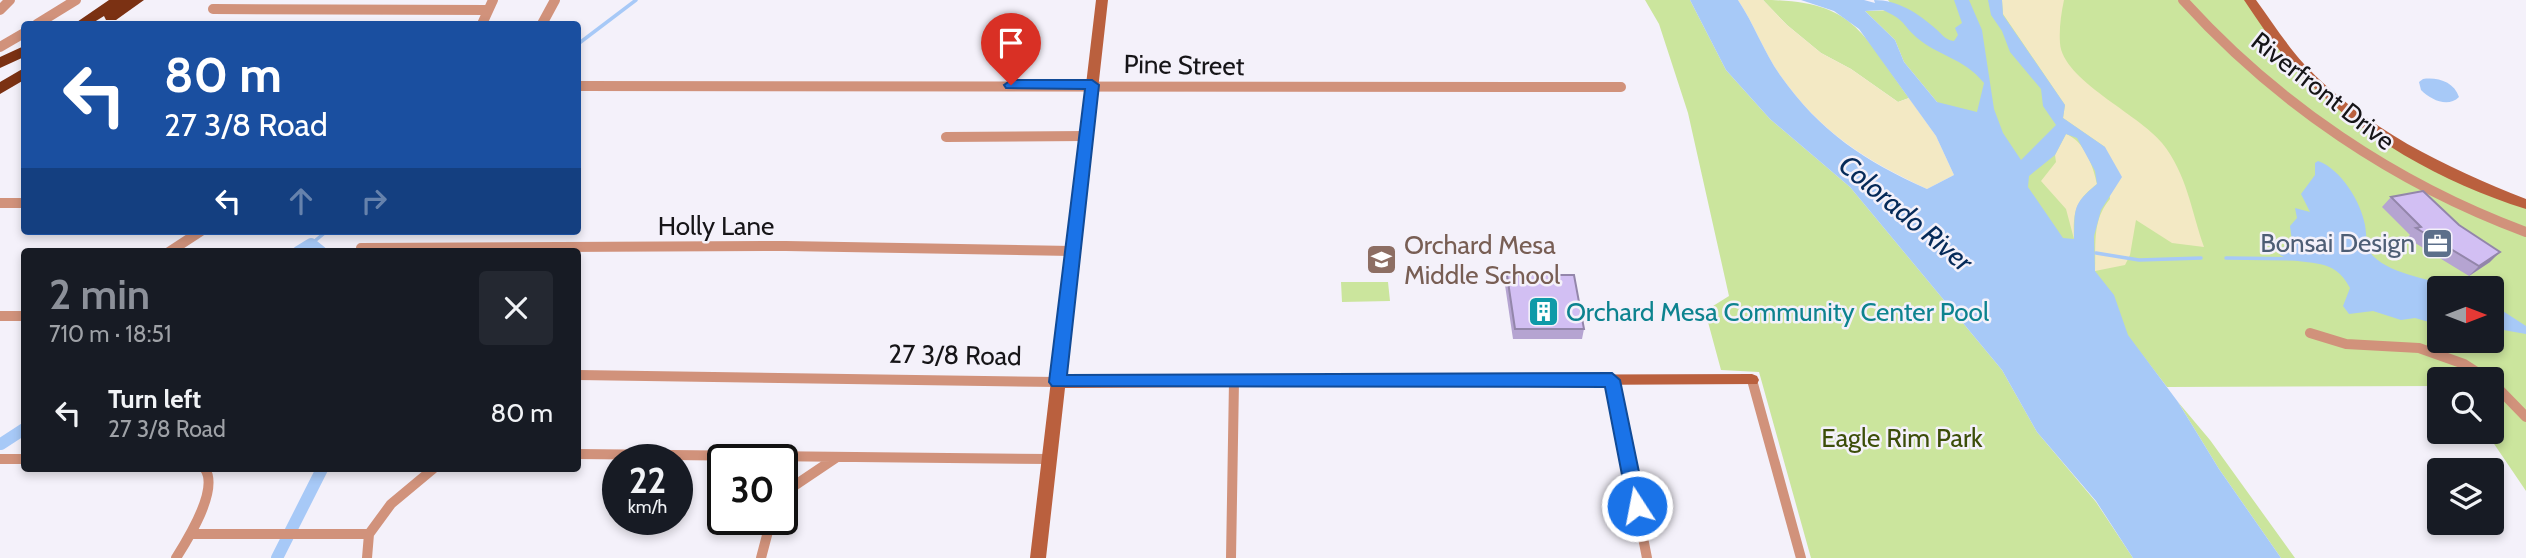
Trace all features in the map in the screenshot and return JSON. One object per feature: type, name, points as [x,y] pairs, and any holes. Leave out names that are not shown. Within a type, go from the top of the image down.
[{"type":"highway","points":[[86,21],[119,0]]},
{"type":"highway","points":[[105,21],[138,0]]},
{"type":"highway","points":[[0,63],[21,52]]},
{"type":"highway","points":[[0,77],[21,63]]},
{"type":"highway","points":[[0,89],[21,75]]},
{"type":"main road","points":[[1038,558],[1102,0]]},
{"type":"main road","points":[[2250,0],[2303,70],[2343,107],[2387,137],[2443,169],[2526,204]]},
{"type":"main road","points":[[2262,0],[2309,62],[2353,104],[2448,163],[2526,195]]},
{"type":"main road","name":"27 3/8 Road","points":[[1058,382],[1752,380]]},
{"type":"street","points":[[0,10],[10,0]]},
{"type":"street","points":[[42,21],[76,0]]},
{"type":"street","points":[[482,21],[493,0]]},
{"type":"street","points":[[544,21],[555,0]]},
{"type":"street","name":"Riverfront Drive","points":[[2183,0],[2264,77],[2344,140],[2422,188],[2526,232]]},
{"type":"street","points":[[213,9],[488,10]]},
{"type":"street","points":[[0,47],[21,35]]},
{"type":"street","name":"Pine Street","points":[[581,86],[1092,85],[1434,89],[1621,87]]},
{"type":"street","points":[[946,137],[1086,136]]},
{"type":"street","points":[[0,203],[21,203]]},
{"type":"street","points":[[175,248],[195,235]]},
{"type":"street","name":"Holly Lane","points":[[361,247],[786,246],[1072,251]]},
{"type":"street","points":[[0,316],[21,316]]},
{"type":"street","points":[[2311,333],[2346,344],[2419,348],[2470,367]]},
{"type":"street","name":"27 3/8 Road","points":[[581,375],[1058,382]]},
{"type":"street","points":[[1612,380],[1647,558]]},
{"type":"street","points":[[1752,380],[1801,558]]},
{"type":"street","points":[[1231,558],[1234,381]]},
{"type":"street","points":[[2504,394],[2526,417]]},
{"type":"street","points":[[581,453],[707,457]]},
{"type":"street","points":[[798,457],[1049,459]]},
{"type":"street","points":[[798,483],[837,457]]},
{"type":"street","points":[[0,459],[21,459]]},
{"type":"street","points":[[176,558],[191,534],[210,486],[208,472]]},
{"type":"street","points":[[367,558],[369,534],[391,504],[429,472]]},
{"type":"street","points":[[191,534],[369,534]]},
{"type":"street","points":[[761,558],[767,535]]},
{"type":"green space","name":"Eagle Rim Park","points":[[1645,0],[1690,0],[1726,70],[1770,119],[1850,187],[2002,370],[2037,432],[2096,502],[2133,558],[1811,558],[1759,372],[1721,370],[1705,311],[1729,296],[1688,113],[1659,24]]},
{"type":"green space","points":[[1763,0],[1817,6],[1852,24],[1866,38],[1909,98],[1898,102],[1851,69],[1821,53],[1787,25]]},
{"type":"green space","points":[[1888,0],[2245,0],[2284,54],[2370,131],[2526,207],[2526,491],[2494,444],[2504,444],[2504,367],[2427,367],[2427,386],[2167,387],[1978,141],[1937,102],[1904,62],[1895,40],[1865,11],[1896,10]]},
{"type":"green space","points":[[1341,282],[1388,282],[1390,301],[1342,302]]},
{"type":"green space","points":[[2178,402],[2210,440],[2295,558],[2281,558],[2219,469]]},
{"type":"sand","points":[[1738,0],[1763,0],[1787,25],[1821,53],[1851,69],[1898,102],[1909,98],[1936,136],[1954,175],[1927,189],[1884,167],[1845,142],[1811,113],[1795,95],[1769,57]]},
{"type":"sand","points":[[2002,0],[2064,0],[2060,43],[2064,57],[2087,83],[2137,120],[2162,143],[2183,180],[2204,247],[2172,243],[2136,220],[2130,255],[2125,265],[2095,271],[2098,224],[2110,199],[2105,147],[2063,118],[2065,105],[2003,14]]},
{"type":"sand","points":[[2066,134],[2083,148],[2097,184],[2084,196],[2077,208],[2074,239],[2066,209],[2041,181],[2056,162],[2055,155]]},
{"type":"water","name":"Colorado River","points":[[1690,0],[1738,0],[1774,66],[1811,113],[1864,156],[1927,189],[1954,175],[1936,136],[1859,29],[1834,11],[1801,0],[1891,2],[1915,13],[1946,38],[1954,41],[1958,35],[1955,28],[1962,23],[1954,0],[1969,0],[1982,30],[1994,109],[2003,133],[2021,160],[2056,125],[2043,106],[2041,89],[2010,52],[2002,31],[1991,15],[1988,0],[2002,0],[2003,15],[2065,105],[2063,118],[2105,147],[2122,177],[2101,210],[2094,236],[2095,271],[2114,295],[2128,335],[2178,402],[2219,469],[2281,558],[2133,558],[2096,501],[2037,432],[2002,370],[1850,187],[1770,119],[1726,70]],"holes":[[[1883,10],[1899,19],[1924,43],[1976,74],[1984,83],[1977,112],[1937,102],[1904,62],[1895,40],[1865,11]],[[2066,134],[2077,138],[2095,171],[2097,184],[2076,208],[2074,239],[2063,238],[2028,187],[2029,176],[2055,155]]]},
{"type":"water","points":[[2423,79],[2445,82],[2459,97],[2450,102],[2435,100],[2421,90],[2419,82]]},
{"type":"water","points":[[2318,161],[2326,165],[2349,187],[2363,216],[2370,253],[2391,268],[2427,280],[2427,321],[2415,318],[2401,320],[2373,311],[2349,314],[2343,306],[2350,288],[2335,270],[2280,255],[2279,250],[2292,241],[2290,226],[2297,218],[2295,208],[2310,212],[2301,194],[2315,175],[2315,163]]},
{"type":"water","points":[[2504,312],[2526,326],[2526,334],[2504,330]]},
{"type":"building","points":[[2423,191],[2459,225],[2500,252],[2479,266],[2416,228],[2421,227],[2391,197]]},
{"type":"building","name":"Orchard Mesa Community Center Pool","points":[[1507,275],[1574,275],[1584,329],[1515,329]]},
{"type":"waterway","points":[[581,42],[636,0]]},
{"type":"waterway","points":[[311,244],[322,235]]},
{"type":"waterway","points":[[304,248],[311,244],[316,248]]},
{"type":"waterway","points":[[2096,253],[2139,260],[2201,258]]},
{"type":"waterway","points":[[2226,258],[2297,259]]},
{"type":"waterway","points":[[1,444],[21,431]]},
{"type":"waterway","points":[[277,558],[320,472]]},
{"type":"place","name":"Bonsai Design","points":[[2438,243]]},
{"type":"place","name":"Orchard Mesa Middle School","points":[[1381,260]]},
{"type":"place","name":"Orchard Mesa Community Center Pool","points":[[1543,312]]},
{"type":"route","points":[[1011,85],[1092,85],[1058,382],[1612,380],[1637,506]]}]
